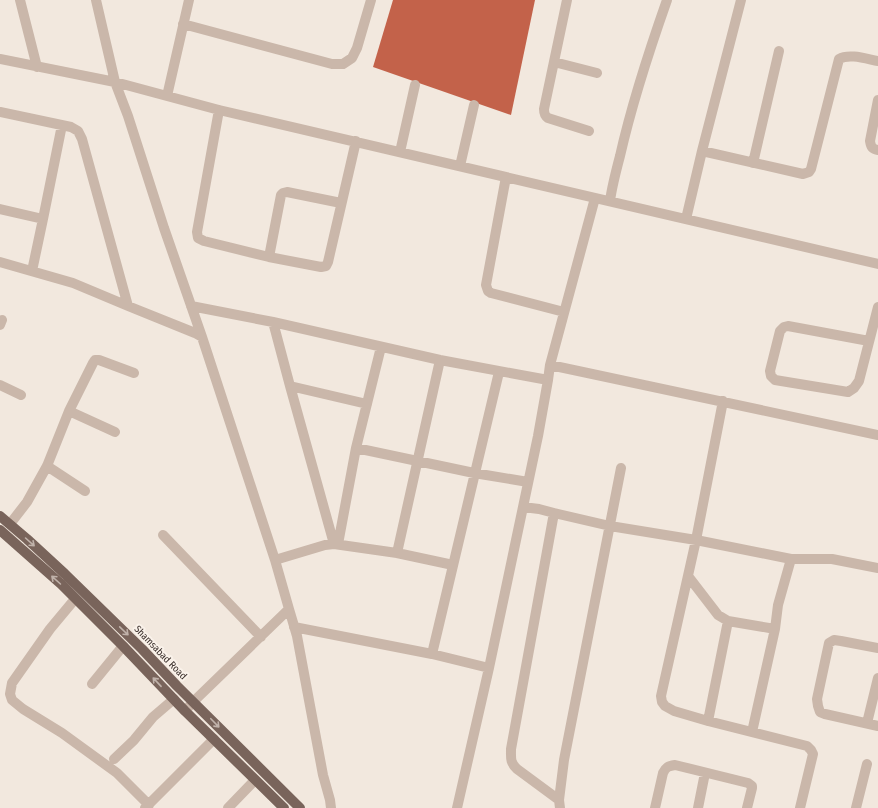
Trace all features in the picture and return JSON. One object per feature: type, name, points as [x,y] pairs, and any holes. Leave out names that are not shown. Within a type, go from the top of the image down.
[{"type":"main road","name":"Shamsabad Road","points":[[0,516],[27,539],[102,610],[300,808]]},
{"type":"main road","points":[[0,530],[75,599],[123,646],[185,711],[284,808]]},
{"type":"street","points":[[20,0],[37,66]]},
{"type":"street","points":[[96,0],[115,82],[128,116],[164,228],[202,337],[275,560],[297,636],[323,775],[331,808]]},
{"type":"street","points":[[167,96],[189,0]]},
{"type":"street","points":[[183,24],[332,64],[343,64],[352,58],[357,48],[371,0]]},
{"type":"street","points":[[567,0],[544,109],[548,118],[589,131]]},
{"type":"street","points":[[610,201],[612,187],[646,60],[667,0]]},
{"type":"street","points":[[686,219],[741,0]]},
{"type":"street","points":[[753,163],[779,51]]},
{"type":"street","points":[[702,151],[803,174],[809,172],[839,59],[849,56],[878,61]]},
{"type":"street","points":[[0,59],[115,82],[219,110],[878,264]]},
{"type":"street","points":[[554,62],[597,73]]},
{"type":"street","points":[[400,152],[415,85]]},
{"type":"street","points":[[878,100],[870,141],[870,145],[873,149],[878,150]]},
{"type":"street","points":[[460,166],[474,105]]},
{"type":"street","points":[[219,110],[197,232],[198,238],[204,241],[269,257],[321,267],[326,266],[356,141]]},
{"type":"street","points":[[0,112],[71,127],[78,132],[82,139],[128,306]]},
{"type":"street","points":[[32,271],[62,125]]},
{"type":"street","points":[[506,177],[486,284],[487,289],[491,293],[564,312]]},
{"type":"street","points":[[269,257],[281,196],[283,193],[287,192],[341,203]]},
{"type":"street","points":[[457,808],[489,668],[523,507],[550,365],[595,198]]},
{"type":"street","points":[[0,209],[43,219]]},
{"type":"street","points":[[0,262],[73,283],[202,337]]},
{"type":"street","points":[[191,306],[273,322],[440,360],[548,380]]},
{"type":"street","points":[[869,341],[788,326],[784,327],[780,331],[770,371],[771,376],[775,380],[848,392],[854,388],[859,381],[878,307]]},
{"type":"street","points":[[273,322],[336,544]]},
{"type":"street","points":[[336,544],[356,448],[381,347]]},
{"type":"street","points":[[10,524],[27,502],[47,466],[68,411],[93,363],[96,360],[99,360],[134,373]]},
{"type":"street","points":[[397,553],[440,360]]},
{"type":"street","points":[[550,365],[878,435]]},
{"type":"street","points":[[432,654],[499,372]]},
{"type":"street","points":[[0,385],[21,395]]},
{"type":"street","points":[[290,386],[367,404]]},
{"type":"street","points":[[723,401],[696,540],[661,696],[662,702],[665,706],[674,711],[807,746],[813,754],[800,808]]},
{"type":"street","points":[[68,411],[115,432]]},
{"type":"street","points":[[356,448],[474,473],[528,482]]},
{"type":"street","points":[[47,466],[85,491]]},
{"type":"street","points":[[559,804],[564,760],[621,468]]},
{"type":"street","points":[[523,507],[539,509],[610,526],[696,540],[791,559],[832,559],[878,568]]},
{"type":"street","points":[[554,513],[511,758],[512,764],[517,770],[559,804]]},
{"type":"street","points":[[163,535],[261,637]]},
{"type":"street","points":[[275,560],[325,545],[336,544],[397,553],[453,566]]},
{"type":"street","points":[[752,732],[775,629],[778,605],[791,559]]},
{"type":"street","points":[[688,576],[718,615],[728,621],[775,629]]},
{"type":"street","points":[[75,599],[50,629],[12,683],[10,694],[12,700],[23,710],[62,733],[117,773],[147,806],[214,739]]},
{"type":"street","points":[[185,711],[289,609]]},
{"type":"street","points":[[708,721],[728,621]]},
{"type":"street","points":[[294,627],[432,654],[489,668]]},
{"type":"street","points":[[878,648],[834,640],[829,643],[817,699],[820,712],[878,726]]},
{"type":"street","points":[[92,684],[123,646]]},
{"type":"street","points":[[867,723],[878,678]]},
{"type":"street","points":[[114,758],[174,699]]},
{"type":"street","points":[[856,808],[867,764]]},
{"type":"street","points":[[655,808],[663,773],[666,768],[675,765],[750,784],[752,788],[747,808]]},
{"type":"street","points":[[698,808],[705,773]]},
{"type":"street","points":[[228,808],[255,780]]},
{"type":"building","points":[[393,0],[535,0],[511,115],[373,67]]}]
